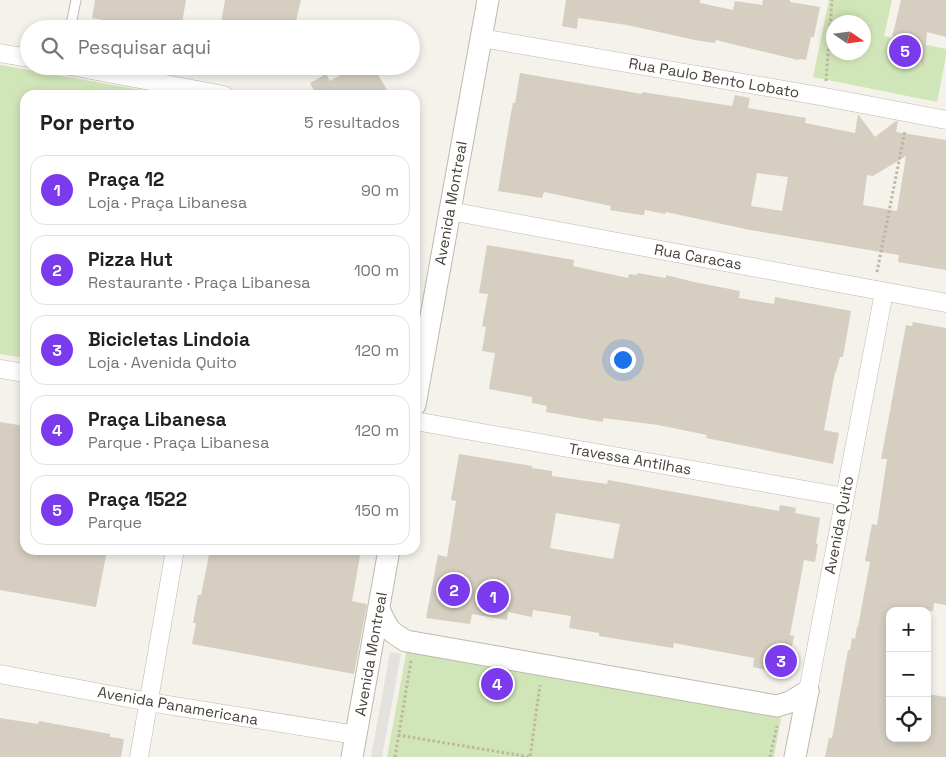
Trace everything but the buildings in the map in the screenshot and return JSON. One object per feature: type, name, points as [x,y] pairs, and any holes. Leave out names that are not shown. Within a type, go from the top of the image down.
[{"type":"street","name":"Avenida Montreal","points":[[420,377],[488,0]]},
{"type":"street","name":"Rua Paulo Bento Lobato","points":[[481,38],[825,96],[946,120]]},
{"type":"street","points":[[0,53],[20,56]]},
{"type":"street","points":[[118,75],[197,90]]},
{"type":"street","name":"Rua Caracas","points":[[450,211],[946,303]]},
{"type":"street","name":"Avenida Quito","points":[[796,757],[845,497],[879,291]]},
{"type":"street","points":[[0,369],[20,372]]},
{"type":"street","name":"Travessa Antilhas","points":[[420,422],[845,497]]},
{"type":"street","points":[[139,757],[174,555]]},
{"type":"street","name":"Avenida Montreal","points":[[352,757],[388,555]]},
{"type":"street","points":[[379,609],[385,624],[391,632],[406,641],[789,716],[800,733]]},
{"type":"street","points":[[368,666],[385,649],[406,641]]},
{"type":"street","name":"Avenida Panamericana","points":[[0,674],[149,702],[356,735]]},
{"type":"street","points":[[777,715],[790,702],[808,691]]},
{"type":"lane","points":[[72,20],[76,0]]},
{"type":"path","points":[[825,96],[832,0]]},
{"type":"path","points":[[879,291],[908,113]]},
{"type":"path","points":[[395,757],[411,660],[420,662]]},
{"type":"path","points":[[398,735],[530,757],[540,685],[531,683]]},
{"type":"path","points":[[770,757],[777,715]]},
{"type":"green space","points":[[829,0],[892,0],[884,36],[946,49],[937,102],[813,77]]},
{"type":"green space","points":[[0,65],[20,69],[20,75],[56,75],[141,90],[20,90],[20,357],[0,354]]},
{"type":"green space","points":[[407,649],[781,718],[774,757],[387,757]]},
{"type":"shaded area","points":[[390,652],[401,654],[382,757],[371,757]]},
{"type":"place","name":"Praça 1522","points":[[905,51]]},
{"type":"place","name":"Pizza Hut","points":[[454,590]]},
{"type":"place","name":"Praça 12","points":[[493,597]]},
{"type":"place","name":"Bicicletas Lindoia","points":[[781,661]]},
{"type":"place","name":"Praça Libanesa","points":[[497,684]]}]
